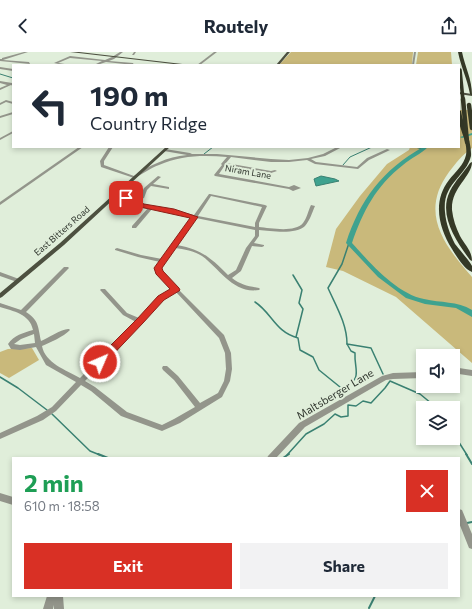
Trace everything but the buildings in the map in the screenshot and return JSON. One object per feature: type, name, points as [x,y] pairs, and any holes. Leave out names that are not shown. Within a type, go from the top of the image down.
[{"type":"highway","points":[[457,52],[460,64]]},
{"type":"highway","points":[[460,52],[460,66],[469,152],[468,159],[446,189],[442,212],[446,232],[452,243],[472,270]]},
{"type":"highway","points":[[460,66],[468,76],[472,94],[460,93]]},
{"type":"highway","points":[[460,66],[472,128]]},
{"type":"highway","points":[[460,121],[467,142]]},
{"type":"highway","points":[[472,164],[452,193],[450,207],[455,233],[472,259]]},
{"type":"main road","points":[[71,52],[180,64]]},
{"type":"main road","points":[[278,64],[289,52]]},
{"type":"main road","name":"East Bitters Road","points":[[0,296],[17,280],[62,244],[166,149]]},
{"type":"street","points":[[0,60],[27,52]]},
{"type":"street","points":[[97,64],[122,52]]},
{"type":"street","points":[[154,52],[163,53]]},
{"type":"street","points":[[152,56],[157,52]]},
{"type":"street","points":[[413,64],[415,52]]},
{"type":"street","points":[[200,64],[216,53]]},
{"type":"street","points":[[62,64],[55,63],[70,57],[133,64]]},
{"type":"street","points":[[202,64],[209,58]]},
{"type":"street","points":[[0,60],[29,63],[27,64]]},
{"type":"street","points":[[0,68],[12,70]]},
{"type":"street","points":[[0,82],[12,85]]},
{"type":"street","points":[[0,89],[12,85]]},
{"type":"street","points":[[0,104],[6,101],[12,103]]},
{"type":"street","points":[[2,116],[12,113]]},
{"type":"street","points":[[2,116],[11,120]]},
{"type":"street","points":[[0,139],[12,133]]},
{"type":"street","points":[[0,204],[80,148]]},
{"type":"street","points":[[110,148],[102,161],[102,166],[134,177],[157,163],[179,157],[198,155],[230,156],[268,161],[307,159],[326,154],[338,148]]},
{"type":"street","points":[[312,162],[344,148]]},
{"type":"street","points":[[166,149],[198,155]]},
{"type":"street","points":[[307,159],[312,162],[358,168],[366,160],[388,150]]},
{"type":"street","points":[[223,164],[230,156]]},
{"type":"street","points":[[223,164],[271,172],[275,171]]},
{"type":"street","name":"Niram Lane","points":[[223,164],[216,175],[290,188]]},
{"type":"street","points":[[132,201],[142,197],[145,190],[159,177]]},
{"type":"street","points":[[152,185],[168,188]]},
{"type":"street","points":[[0,305],[22,312],[33,321],[36,331],[37,344],[41,354],[48,363],[94,389],[124,414],[162,428],[199,408],[223,391],[227,381],[228,353],[222,337],[159,272],[158,268],[210,195],[266,206],[258,220],[257,236],[251,244],[238,271],[229,277]]},
{"type":"street","points":[[115,196],[142,205],[257,229],[290,230],[300,228],[306,221],[312,206]]},
{"type":"street","points":[[134,227],[151,207]]},
{"type":"street","points":[[251,244],[262,246]]},
{"type":"street","points":[[173,246],[190,249],[202,254],[243,288],[257,289]]},
{"type":"street","points":[[117,249],[162,261]]},
{"type":"street","points":[[22,312],[66,268]]},
{"type":"street","points":[[0,274],[17,280]]},
{"type":"street","points":[[103,290],[125,314],[140,321]]},
{"type":"street","points":[[0,436],[40,418],[54,409],[161,298],[176,290]]},
{"type":"street","points":[[36,331],[23,335],[11,344],[12,347],[16,348],[48,341],[67,330]]},
{"type":"street","points":[[165,368],[176,378],[199,408]]},
{"type":"street","points":[[460,371],[472,373]]},
{"type":"street","name":"Maltsberger Lane","points":[[272,457],[302,425],[384,378],[393,376],[416,375]]},
{"type":"street","points":[[0,497],[12,501]]},
{"type":"street","points":[[460,516],[472,545]]},
{"type":"street","points":[[48,609],[52,597]]},
{"type":"street","points":[[58,597],[59,609]]},
{"type":"shaded area","points":[[291,52],[413,52],[412,64],[280,64]]},
{"type":"shaded area","points":[[418,52],[451,52],[452,64],[416,64]]},
{"type":"shaded area","points":[[460,110],[472,110],[472,148],[454,165],[440,187],[436,201],[436,215],[439,228],[445,241],[452,253],[472,277],[472,363],[460,353],[460,349],[456,349],[396,297],[343,271],[326,267],[336,229],[360,196],[387,164],[409,150],[410,148],[460,148]]},
{"type":"shaded area","points":[[32,348],[39,360],[9,378],[0,373],[0,352],[8,349]]},
{"type":"water","points":[[321,176],[339,181],[316,186],[314,179]]},
{"type":"waterway","points":[[0,74],[12,78]]},
{"type":"waterway","points":[[462,137],[472,134]]},
{"type":"waterway","points":[[204,154],[212,148]]},
{"type":"waterway","points":[[343,165],[350,157],[370,148]]},
{"type":"waterway","points":[[424,148],[399,165],[376,189],[359,215],[349,243],[380,276],[409,297],[425,302],[458,306],[472,314]]},
{"type":"waterway","points":[[347,344],[347,337],[343,322],[328,288],[342,264],[349,243]]},
{"type":"waterway","points":[[293,275],[302,290],[299,303],[303,309],[296,337]]},
{"type":"waterway","points":[[255,302],[266,311],[279,327],[290,335],[298,338],[300,350],[313,357],[319,370],[340,387]]},
{"type":"waterway","points":[[345,388],[351,384],[356,377],[355,353],[351,351],[347,344]]},
{"type":"waterway","points":[[347,344],[371,348],[383,374]]},
{"type":"waterway","points":[[0,377],[18,388],[47,410]]},
{"type":"waterway","points":[[287,455],[306,434],[324,424],[335,414],[341,417],[348,416],[348,405],[356,406],[363,401],[371,403],[390,381],[420,394],[428,401]]},
{"type":"waterway","points":[[52,414],[90,451],[100,455]]},
{"type":"waterway","points":[[460,444],[467,455]]},
{"type":"waterway","points":[[98,454],[106,457]]},
{"type":"waterway","points":[[284,457],[289,454]]},
{"type":"waterway","points":[[466,454],[472,464]]},
{"type":"waterway","points":[[467,523],[472,522]]},
{"type":"waterway","points":[[369,608],[374,597]]},
{"type":"route","points":[[100,362],[161,298],[176,290],[159,272],[158,268],[194,217],[174,211],[142,205],[126,198]]}]
